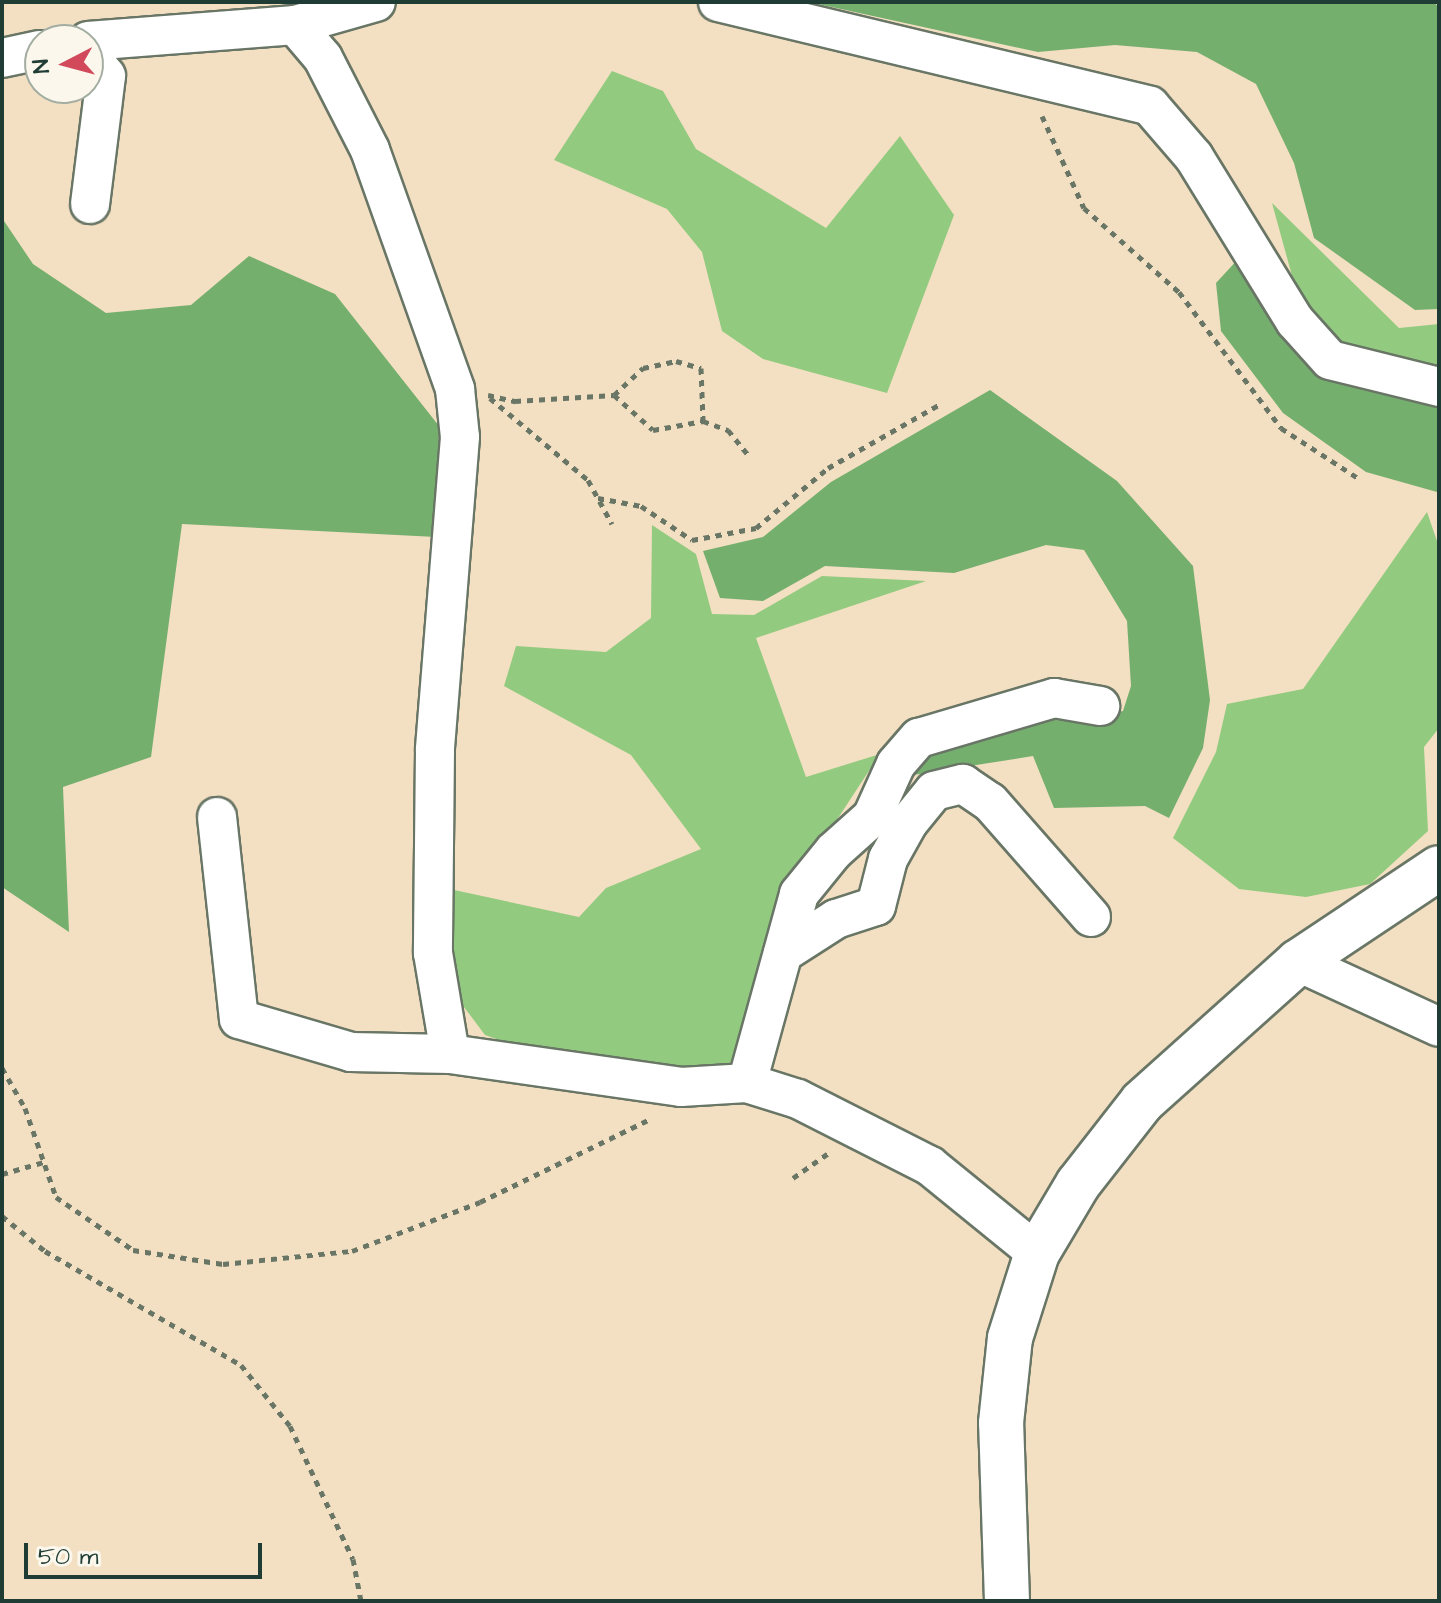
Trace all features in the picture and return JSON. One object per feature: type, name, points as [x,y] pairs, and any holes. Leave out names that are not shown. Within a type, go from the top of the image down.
[{"type":"street","points":[[104,40],[295,25],[376,2]]},
{"type":"street","points":[[718,2],[1150,106],[1194,157],[1295,321],[1330,360],[1439,387]]},
{"type":"street","points":[[295,25],[323,58],[370,150],[471,392],[460,437],[435,750],[433,953],[450,1054]]},
{"type":"street","points":[[2,58],[24,53]]},
{"type":"street","points":[[90,204],[102,104]]},
{"type":"street","points":[[747,1083],[799,894],[834,851],[872,817],[896,764],[919,738],[1054,698],[1100,706]]},
{"type":"street","points":[[783,953],[836,919],[876,906],[888,859],[908,823],[934,791],[963,784],[990,802],[1091,917]]},
{"type":"street","points":[[217,817],[239,1019],[351,1052],[450,1054],[681,1087],[747,1083],[854,1123],[930,1166],[1037,1253]]},
{"type":"street","points":[[1007,1601],[1001,1423],[1010,1338],[1037,1253],[1078,1184],[1142,1102],[1298,962],[1439,868]]},
{"type":"street","points":[[1298,962],[1439,1027]]},
{"type":"path","points":[[1025,78],[1084,208],[1179,292],[1231,369],[1281,428],[1361,480]]},
{"type":"path","points":[[471,392],[515,401],[614,395],[643,368],[676,361],[701,368],[703,421]]},
{"type":"path","points":[[471,392],[588,480],[612,524]]},
{"type":"path","points":[[614,395],[653,430],[703,421],[728,430],[749,456]]},
{"type":"path","points":[[598,498],[641,506],[692,540],[756,528],[828,468],[942,403]]},
{"type":"path","points":[[2,1068],[25,1108],[56,1197],[133,1250],[223,1264],[352,1251],[480,1202],[647,1123],[681,1087]]},
{"type":"path","points":[[2,1174],[44,1162]]},
{"type":"path","points":[[2,1216],[45,1251],[241,1365],[290,1426],[353,1559],[361,1601]]},
{"type":"green space","points":[[809,2],[1433,2],[1439,7],[1439,309],[1415,310],[1314,238],[1294,163],[1256,84],[1197,52],[1115,45],[1038,52]]},
{"type":"green space","points":[[612,71],[663,91],[696,149],[826,228],[900,136],[954,215],[887,393],[763,359],[722,331],[702,252],[667,209],[554,160]]},
{"type":"green space","points":[[1272,203],[1399,328],[1439,324],[1439,375],[1337,348],[1297,294]]},
{"type":"green space","points":[[2,218],[33,264],[106,313],[191,305],[249,256],[335,294],[439,426],[436,537],[182,524],[151,757],[63,787],[69,932],[2,887]]},
{"type":"green space","points":[[1240,257],[1294,342],[1439,400],[1439,502],[1437,492],[1366,472],[1283,413],[1221,331],[1216,283]]},
{"type":"green space","points":[[990,390],[1117,481],[1193,566],[1210,700],[1203,748],[1169,818],[1145,806],[1054,808],[1033,756],[907,776],[926,749],[1028,719],[1081,721],[1123,711],[1131,686],[1127,621],[1084,550],[1046,545],[954,573],[825,566],[763,601],[720,598],[703,551],[763,537],[831,482]]},
{"type":"green space","points":[[1427,512],[1439,547],[1439,728],[1424,747],[1428,831],[1370,884],[1306,897],[1239,889],[1173,838],[1216,752],[1227,704],[1303,689]]},
{"type":"green space","points":[[652,525],[696,554],[712,614],[754,615],[822,576],[926,581],[756,638],[806,777],[880,754],[783,902],[730,1065],[664,1070],[528,1050],[485,1035],[461,1003],[448,949],[454,890],[579,917],[606,888],[701,849],[631,755],[504,686],[516,646],[606,652],[651,618]]}]
